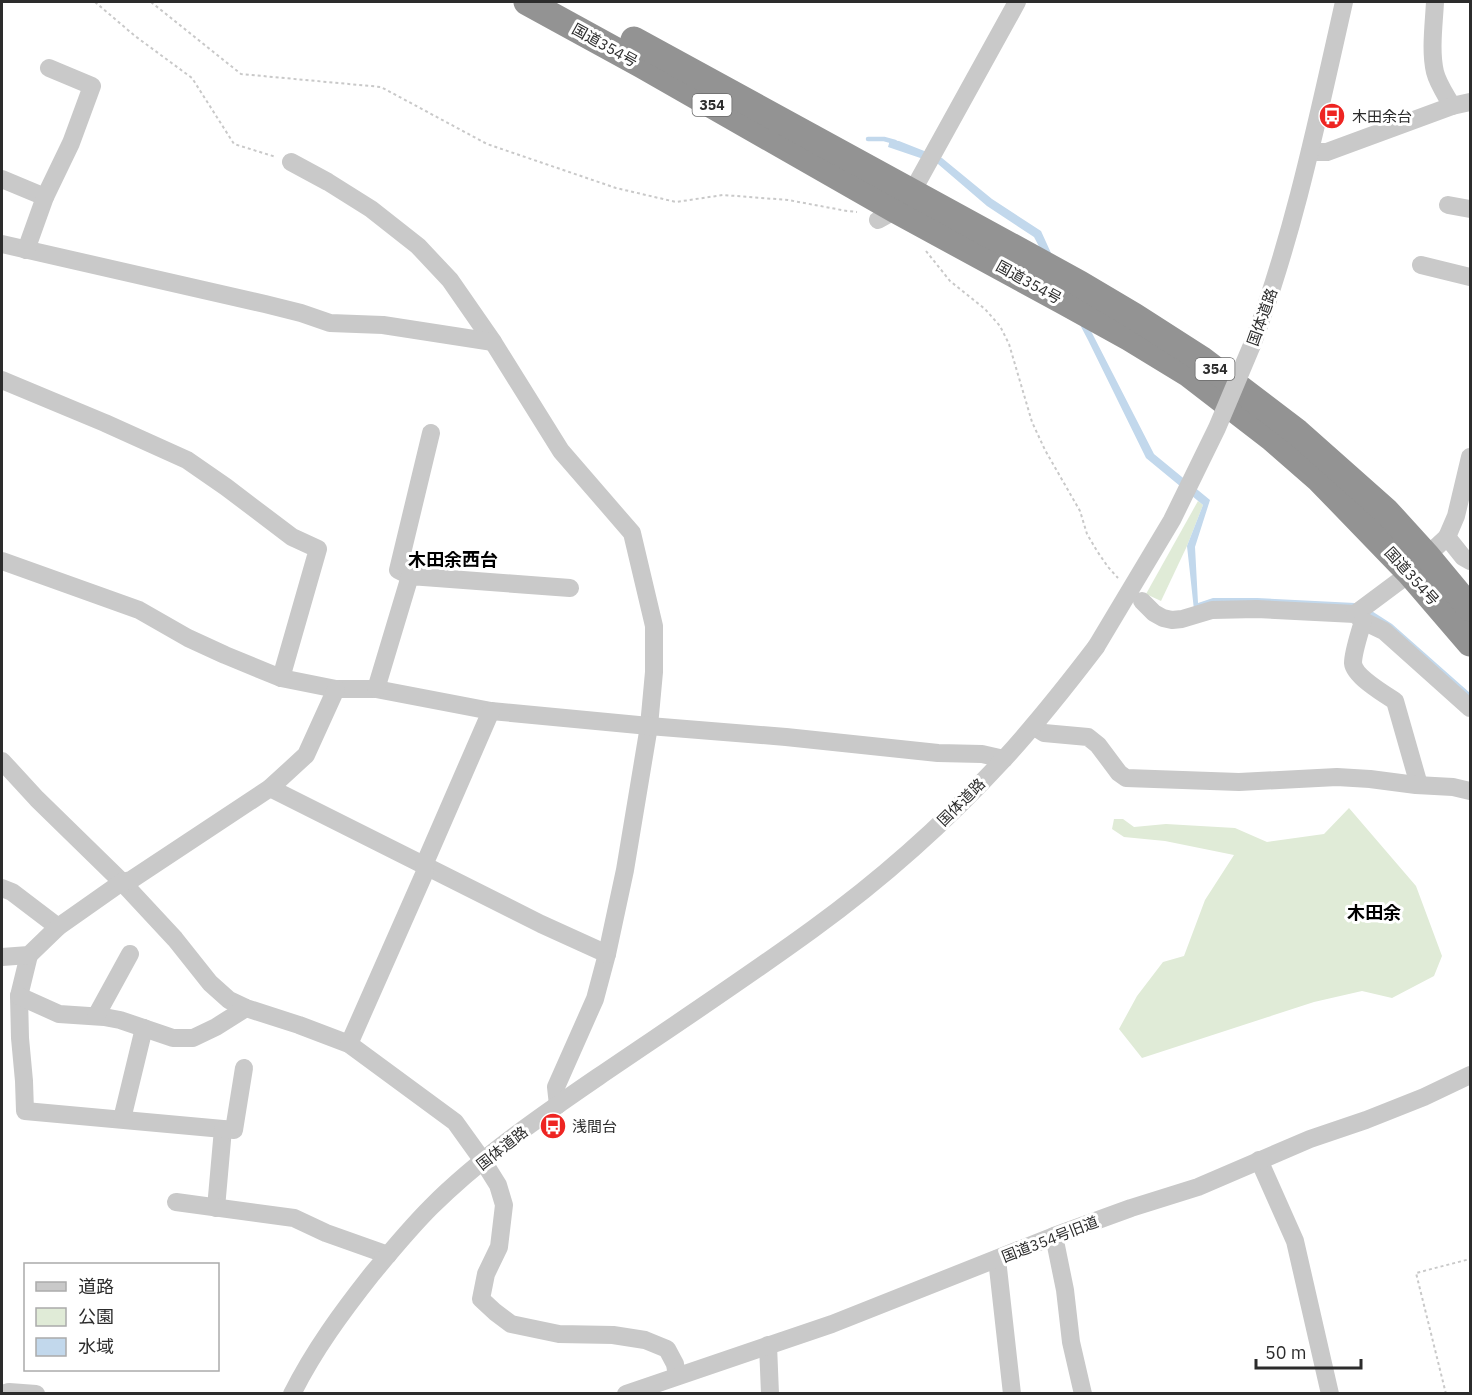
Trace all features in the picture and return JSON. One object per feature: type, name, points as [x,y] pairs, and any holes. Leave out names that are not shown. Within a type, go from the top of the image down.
[{"type":"highway","name":"国道354号","points":[[527,2],[895,207],[1080,284],[1201,358],[1297,432],[1386,511],[1470,643]]},
{"type":"highway","name":"国道354号","points":[[565,2],[895,207]]},
{"type":"highway","name":"国道354号","points":[[1418,564],[1470,608]]},
{"type":"street","points":[[895,207],[1017,2]]},
{"type":"street","name":"国体道路","points":[[292,1394],[303,1372],[342,1312],[388,1255],[432,1206],[483,1161],[558,1105],[795,941],[866,888],[932,831],[1004,759],[1061,693],[1096,647],[1172,520],[1217,428],[1252,345],[1271,294],[1310,153],[1344,2]]},
{"type":"street","points":[[1435,2],[1434,65],[1440,85],[1452,106]]},
{"type":"street","points":[[26,250],[45,197],[71,143],[92,86],[49,68]]},
{"type":"street","points":[[1310,153],[1327,153],[1452,106],[1470,102]]},
{"type":"street","points":[[291,162],[371,209],[418,246],[450,280],[493,342],[561,451],[632,533],[654,626],[654,672],[649,726],[625,870],[607,954],[594,999],[556,1087],[558,1105]]},
{"type":"street","points":[[2,179],[45,197]]},
{"type":"street","points":[[1448,205],[1470,209]]},
{"type":"street","points":[[2,244],[265,304],[330,323],[383,325],[493,342]]},
{"type":"street","points":[[1421,265],[1470,277]]},
{"type":"street","points":[[2,380],[187,460],[292,537],[318,549],[281,678]]},
{"type":"street","points":[[431,433],[398,570],[410,576],[570,588]]},
{"type":"street","points":[[1419,785],[1395,701],[1357,672],[1353,664],[1359,617],[1447,537],[1456,516],[1470,457]]},
{"type":"street","points":[[1447,537],[1463,557],[1470,561]]},
{"type":"street","points":[[2,561],[140,610],[188,638],[281,678],[336,689],[376,689],[491,711],[938,753],[982,754],[1004,759]]},
{"type":"street","points":[[376,689],[410,576]]},
{"type":"street","points":[[1142,601],[1154,613],[1172,620],[1212,610],[1257,609],[1359,617],[1384,631],[1470,708]]},
{"type":"street","points":[[244,1068],[234,1130],[25,1111],[19,996],[29,955],[58,927],[122,882],[131,880],[270,788],[306,755],[336,689]]},
{"type":"street","points":[[349,1044],[425,872],[424,865],[491,711]]},
{"type":"street","points":[[1033,726],[1044,733],[1088,737],[1098,745],[1119,773],[1126,778],[1239,782],[1337,777],[1453,787],[1470,791]]},
{"type":"street","points":[[2,761],[122,882],[175,939],[210,983],[229,1000],[349,1044],[455,1122],[498,1185],[504,1205],[499,1247],[486,1274],[481,1299],[495,1312],[511,1324],[559,1334],[613,1335],[645,1340],[667,1349],[675,1364],[677,1376]]},
{"type":"street","points":[[270,788],[541,924],[607,954]]},
{"type":"street","points":[[2,888],[12,892],[58,927]]},
{"type":"street","points":[[96,1016],[130,954]]},
{"type":"street","points":[[2,957],[29,955]]},
{"type":"street","points":[[19,996],[58,1014],[120,1020],[173,1038],[193,1038],[246,1008]]},
{"type":"street","points":[[122,1119],[144,1028]]},
{"type":"street","name":"国道354号旧道","points":[[633,1392],[832,1324],[1054,1236],[1198,1187],[1310,1139],[1414,1101],[1470,1075]]},
{"type":"street","points":[[216,1208],[223,1129]]},
{"type":"street","points":[[1259,1160],[1295,1242],[1330,1394]]},
{"type":"street","points":[[176,1202],[294,1218],[326,1233],[388,1255]]},
{"type":"street","points":[[1054,1236],[1065,1290],[1071,1342],[1083,1394]]},
{"type":"street","points":[[997,1259],[1012,1394]]},
{"type":"street","points":[[768,1345],[770,1394]]},
{"type":"street","points":[[2,1394],[9,1392],[36,1394]]},
{"type":"path","points":[[95,2],[135,36],[192,78],[234,144],[291,162]]},
{"type":"path","points":[[150,2],[241,74],[381,87],[488,144],[616,188],[676,202],[723,195],[788,200],[847,211],[865,212],[895,207]]},
{"type":"path","points":[[922,245],[950,281],[985,309],[1000,326],[1009,344],[1032,422],[1045,450],[1080,511],[1088,534],[1108,567],[1142,601]]},
{"type":"path","points":[[1446,1394],[1416,1273],[1470,1259]]},
{"type":"green space","points":[[1198,501],[1203,505],[1161,601],[1146,594]]},
{"type":"green space","points":[[1349,808],[1416,886],[1442,956],[1434,976],[1392,998],[1362,991],[1314,1002],[1142,1058],[1119,1029],[1137,996],[1163,962],[1184,956],[1205,900],[1234,855],[1165,841],[1124,837],[1112,829],[1114,819],[1123,819],[1134,827],[1166,824],[1235,828],[1267,842],[1324,834]]},
{"type":"water","points":[[890,140],[899,141],[942,158],[992,199],[1041,231],[1154,454],[1210,500],[1195,547],[1198,603],[1213,598],[1257,598],[1355,603],[1392,624],[1470,693],[1470,703],[1363,615],[1194,610],[1187,546],[1203,505],[1146,458],[1034,237],[987,206],[938,164],[888,147]]},
{"type":"waterway","points":[[868,139],[895,142]]},
{"type":"place","name":"木田余台","points":[[1332,116]]},
{"type":"place","name":"浅間台","points":[[553,1126]]},
{"type":"district","name":"木田余西台","points":[[453,559]]},
{"type":"district","name":"木田余","points":[[1374,912]]}]
